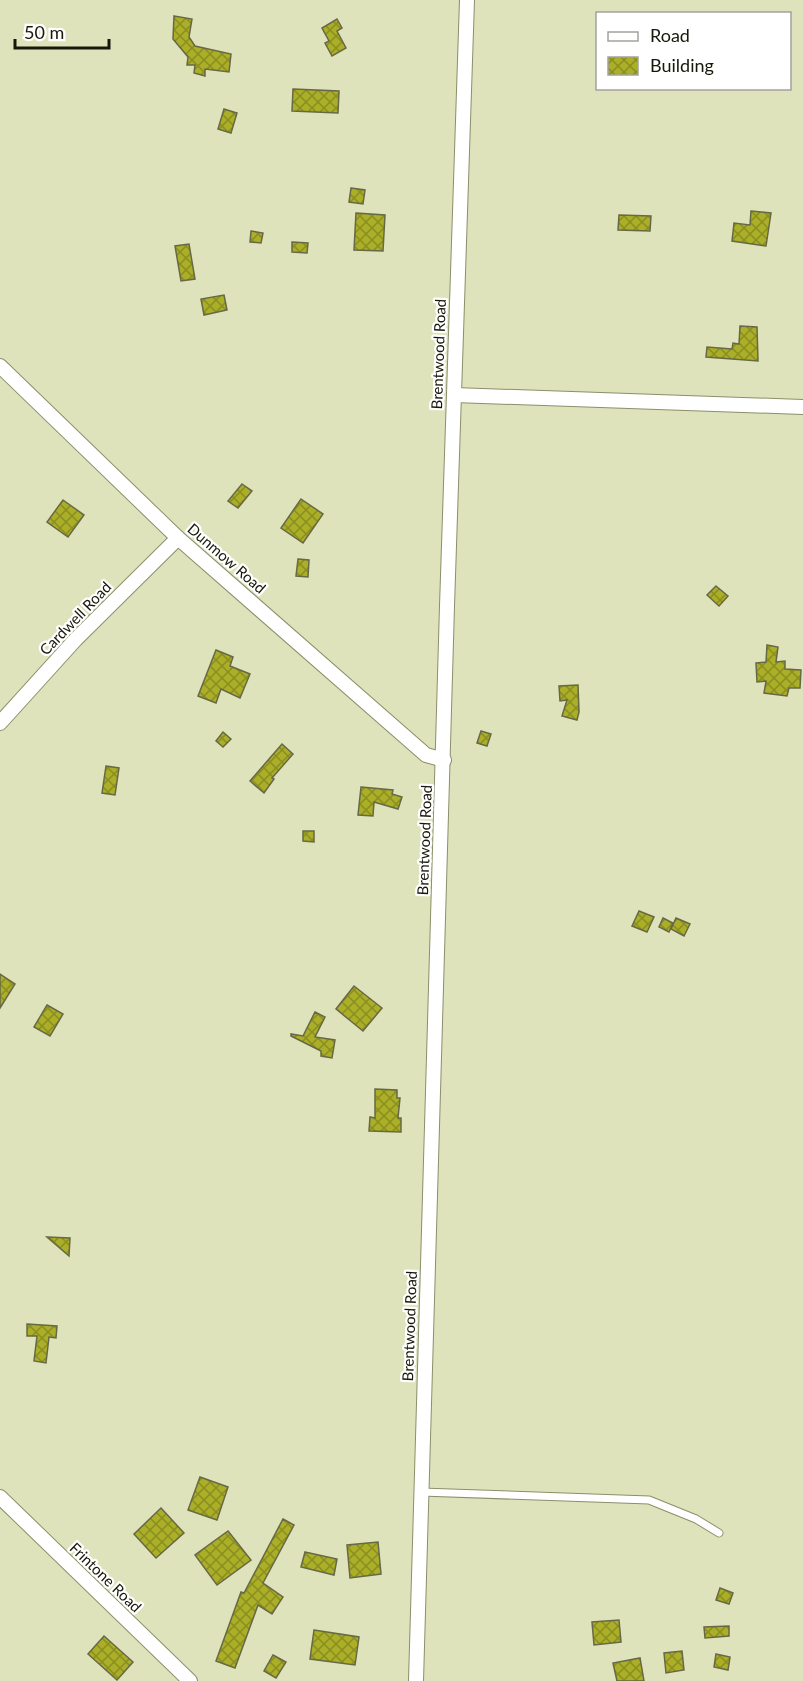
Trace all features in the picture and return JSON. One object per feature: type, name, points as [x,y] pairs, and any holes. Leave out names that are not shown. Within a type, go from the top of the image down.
[{"type":"street","name":"Brentwood Road","points":[[416,1681],[467,0]]},
{"type":"street","name":"Dunmow Road","points":[[0,366],[178,538],[426,755],[444,760]]},
{"type":"street","points":[[454,395],[803,407]]},
{"type":"street","name":"Cardwell Road","points":[[0,723],[76,639],[178,538]]},
{"type":"street","name":"Frintone Road","points":[[0,1497],[190,1681]]},
{"type":"lane","points":[[421,1492],[650,1500],[696,1519],[719,1533]]},
{"type":"building","points":[[174,16],[192,19],[189,37],[195,46],[231,54],[229,72],[205,69],[205,76],[194,73],[195,65],[187,65],[188,57],[173,39]]},
{"type":"building","points":[[337,19],[342,28],[337,31],[346,48],[332,56],[325,43],[329,41],[322,28]]},
{"type":"building","points":[[293,89],[339,91],[338,113],[292,111]]},
{"type":"building","points":[[224,109],[237,113],[231,133],[218,129]]},
{"type":"building","points":[[351,188],[365,190],[363,204],[349,202]]},
{"type":"building","points":[[751,211],[771,213],[766,246],[732,241],[734,223],[750,225]]},
{"type":"building","points":[[356,213],[385,215],[383,251],[354,250]]},
{"type":"building","points":[[619,215],[651,216],[650,231],[618,230]]},
{"type":"building","points":[[251,231],[263,233],[261,243],[250,242]]},
{"type":"building","points":[[292,242],[308,243],[307,253],[292,252]]},
{"type":"building","points":[[189,244],[195,279],[181,281],[175,246]]},
{"type":"building","points":[[224,295],[227,310],[204,315],[201,299]]},
{"type":"building","points":[[740,326],[757,327],[758,361],[706,357],[707,347],[732,349],[733,343],[739,344]]},
{"type":"building","points":[[242,484],[252,491],[238,508],[228,501]]},
{"type":"building","points":[[301,499],[323,514],[303,543],[281,528]]},
{"type":"building","points":[[63,500],[84,515],[68,537],[47,522]]},
{"type":"building","points":[[298,559],[309,560],[308,577],[296,576]]},
{"type":"building","points":[[716,586],[728,596],[719,606],[707,595]]},
{"type":"building","points":[[767,645],[778,647],[776,662],[785,661],[785,669],[801,670],[800,688],[789,688],[787,696],[764,693],[766,681],[757,682],[756,663],[766,662]]},
{"type":"building","points":[[216,650],[233,657],[230,666],[250,674],[240,698],[221,689],[216,703],[198,696]]},
{"type":"building","points":[[578,685],[577,720],[562,716],[567,700],[560,701],[559,686]]},
{"type":"building","points":[[481,731],[491,734],[487,746],[477,743]]},
{"type":"building","points":[[223,732],[231,739],[223,747],[216,741]]},
{"type":"building","points":[[282,744],[293,754],[272,778],[274,779],[264,793],[250,781]]},
{"type":"building","points":[[106,766],[119,768],[115,795],[102,793]]},
{"type":"building","points":[[361,787],[393,790],[392,794],[402,797],[398,809],[374,802],[373,816],[358,815]]},
{"type":"building","points":[[303,831],[314,831],[314,842],[303,841]]},
{"type":"building","points":[[639,911],[654,917],[647,932],[632,926]]},
{"type":"building","points":[[663,918],[673,923],[669,932],[659,927]]},
{"type":"building","points":[[676,918],[690,924],[684,936],[671,929]]},
{"type":"building","points":[[0,974],[15,984],[0,1008]]},
{"type":"building","points":[[354,986],[382,1008],[363,1031],[336,1009]]},
{"type":"building","points":[[47,1005],[63,1014],[50,1036],[34,1027]]},
{"type":"building","points":[[315,1012],[325,1017],[315,1037],[335,1040],[332,1058],[321,1056],[321,1051],[291,1036],[291,1034],[303,1036]]},
{"type":"building","points":[[375,1089],[397,1090],[397,1098],[400,1098],[398,1118],[401,1118],[401,1132],[369,1131],[370,1117],[375,1118]]},
{"type":"building","points":[[47,1237],[70,1238],[69,1256]]},
{"type":"building","points":[[27,1324],[57,1326],[56,1338],[49,1337],[46,1363],[34,1361],[37,1336],[27,1336]]},
{"type":"building","points":[[200,1477],[228,1487],[217,1520],[188,1510]]},
{"type":"building","points":[[161,1508],[184,1533],[156,1558],[134,1534]]},
{"type":"building","points":[[283,1519],[294,1525],[263,1583],[283,1597],[272,1614],[258,1605],[235,1668],[216,1661],[241,1592],[244,1593]]},
{"type":"building","points":[[228,1531],[251,1560],[217,1585],[195,1555]]},
{"type":"building","points":[[378,1542],[381,1574],[350,1578],[347,1545]]},
{"type":"building","points":[[305,1552],[337,1559],[334,1575],[301,1567]]},
{"type":"building","points":[[720,1588],[733,1593],[729,1604],[716,1600]]},
{"type":"building","points":[[619,1620],[621,1642],[594,1645],[592,1622]]},
{"type":"building","points":[[729,1626],[729,1636],[705,1638],[704,1627]]},
{"type":"building","points":[[314,1630],[359,1637],[355,1665],[310,1659]]},
{"type":"building","points":[[104,1636],[133,1662],[117,1680],[88,1654]]},
{"type":"building","points":[[682,1651],[684,1670],[666,1673],[664,1653]]},
{"type":"building","points":[[716,1654],[730,1657],[728,1670],[714,1667]]},
{"type":"building","points":[[273,1655],[286,1662],[276,1678],[264,1671]]},
{"type":"building","points":[[640,1658],[644,1681],[617,1681],[613,1663]]}]
